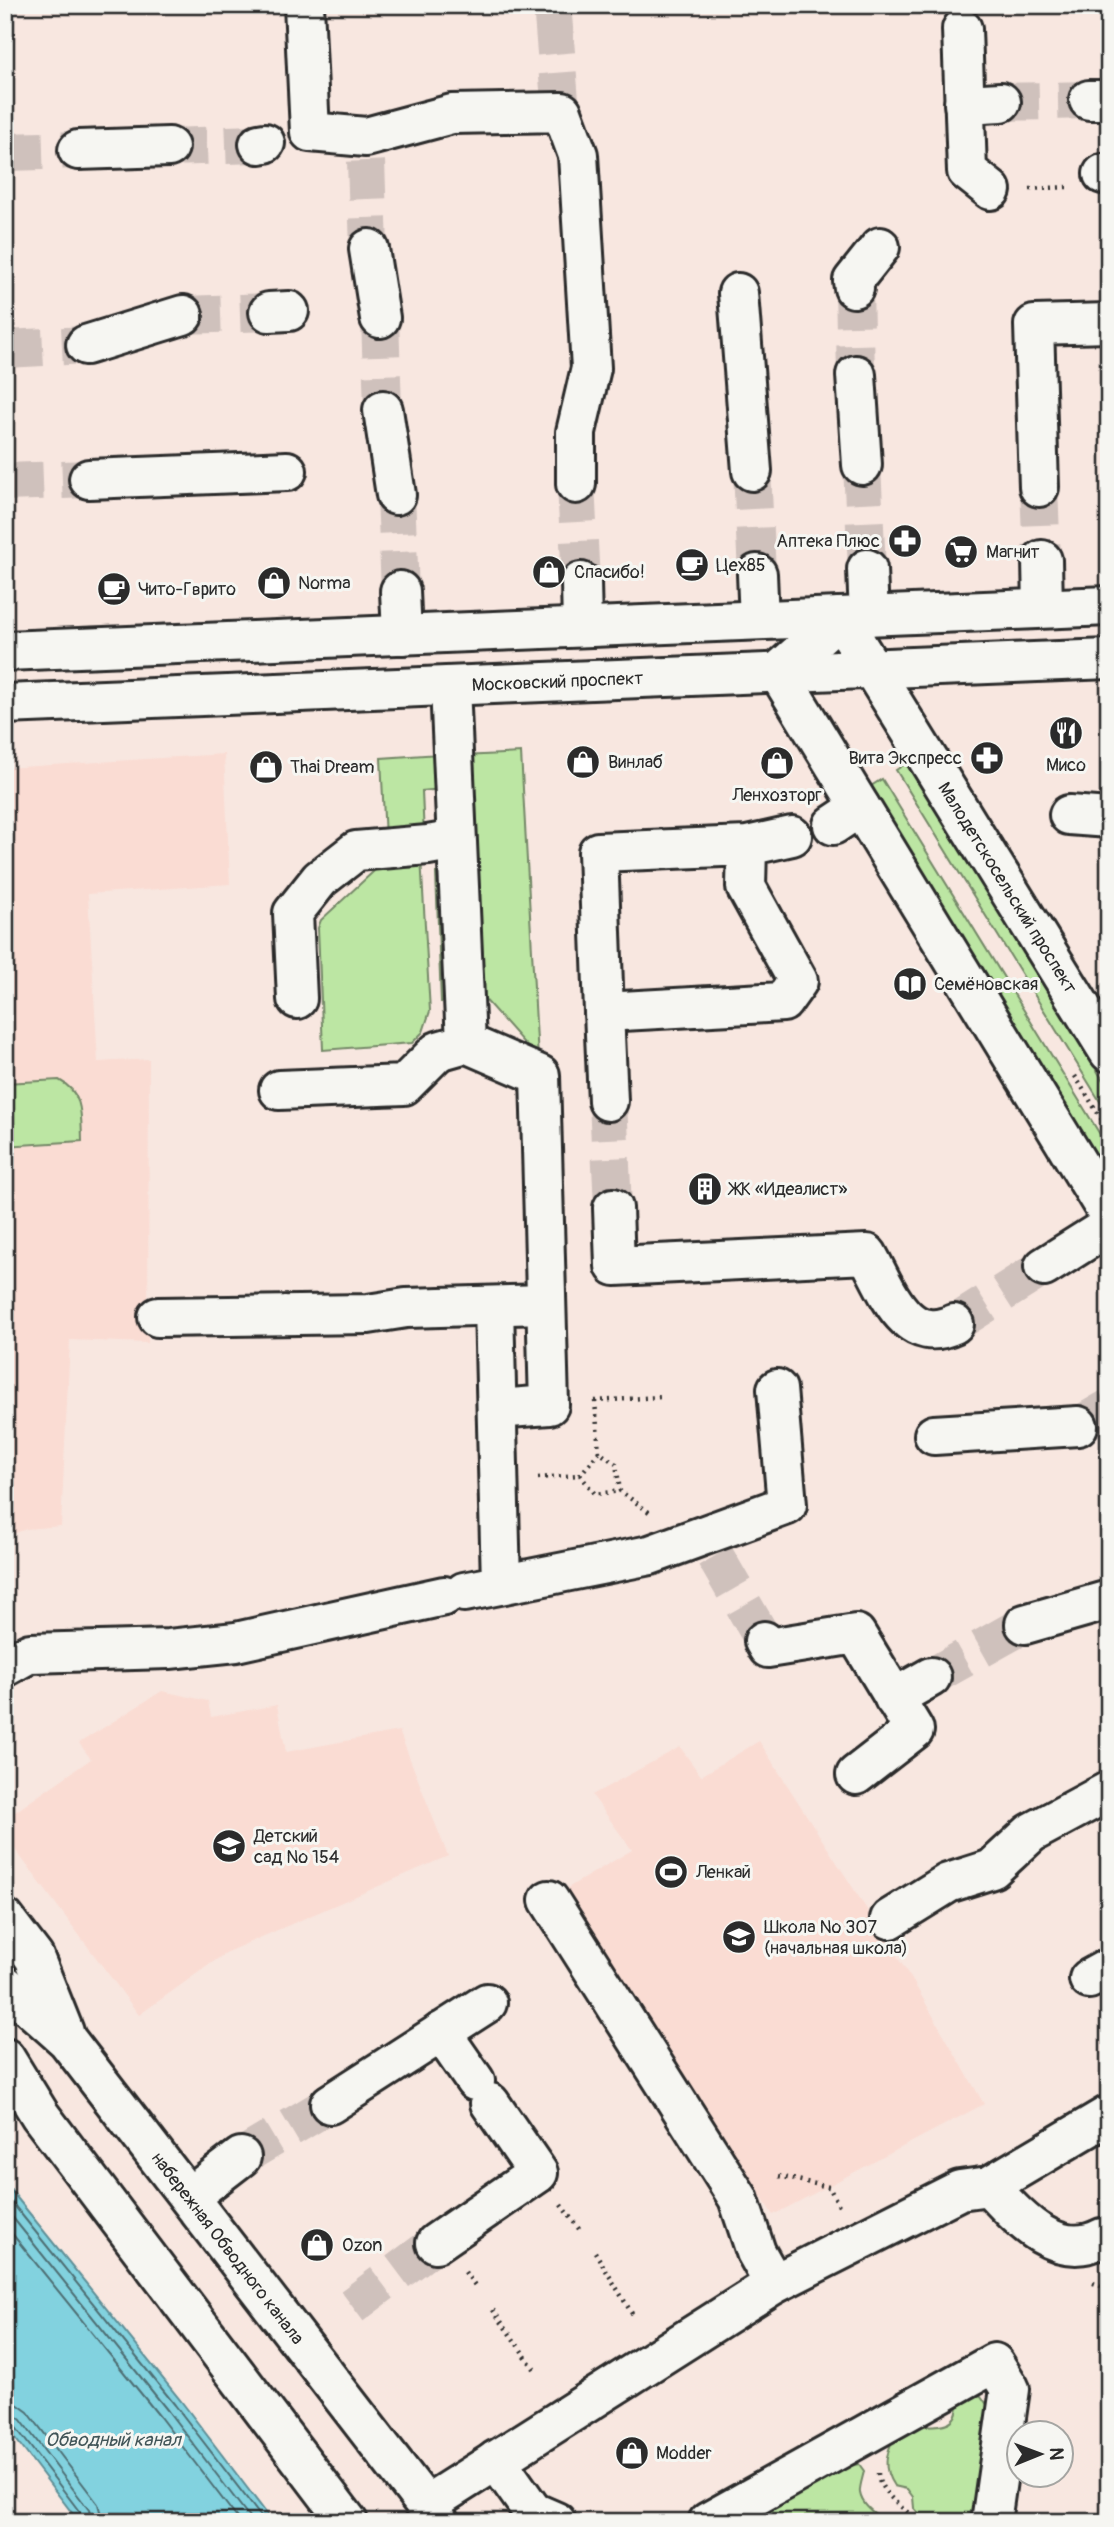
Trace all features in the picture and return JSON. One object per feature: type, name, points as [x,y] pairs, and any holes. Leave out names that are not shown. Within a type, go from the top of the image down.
[{"type":"main road","points":[[304,5],[310,132],[366,149],[452,114],[561,107],[578,155],[591,368],[576,432],[576,484]]},
{"type":"main road","points":[[962,29],[983,103],[967,171],[991,190]]},
{"type":"main road","points":[[78,150],[169,147]]},
{"type":"main road","points":[[854,288],[853,281],[880,247]]},
{"type":"main road","points":[[369,249],[380,318]]},
{"type":"main road","points":[[738,293],[752,471]]},
{"type":"main road","points":[[86,345],[183,315]]},
{"type":"main road","points":[[1039,486],[1034,325],[1109,323]]},
{"type":"main road","points":[[856,375],[862,465]]},
{"type":"main road","points":[[383,410],[396,495]]},
{"type":"main road","points":[[89,479],[287,471]]},
{"type":"main road","points":[[1042,560],[1043,608]]},
{"type":"main road","points":[[867,569],[855,616],[778,672],[847,816],[974,1018],[1109,1215]]},
{"type":"main road","points":[[757,574],[759,620]]},
{"type":"main road","points":[[580,582],[582,627]]},
{"type":"main road","points":[[400,591],[402,635]]},
{"type":"main road","points":[[5,651],[1109,606]]},
{"type":"main road","name":"Малодетскосельский проспект","points":[[855,616],[872,669],[1109,1052]]},
{"type":"main road","name":"Московский проспект","points":[[5,705],[1109,659]]},
{"type":"main road","points":[[450,686],[466,1043]]},
{"type":"main road","points":[[1069,815],[1109,818]]},
{"type":"main road","points":[[608,1101],[598,852],[747,846],[792,836]]},
{"type":"main road","points":[[297,999],[293,913],[320,879],[356,851],[456,840]]},
{"type":"main road","points":[[604,1012],[783,1002],[798,981],[746,887],[747,846]]},
{"type":"main road","points":[[279,1090],[404,1085],[438,1051],[466,1043],[540,1075],[549,1405],[497,1409]]},
{"type":"main road","points":[[613,1208],[615,1266],[867,1254],[909,1323],[926,1330],[941,1330],[954,1324]]},
{"type":"main road","points":[[1044,1267],[1109,1226]]},
{"type":"main road","points":[[158,1317],[368,1314],[405,1308],[546,1304]]},
{"type":"main road","points":[[494,1306],[500,1584]]},
{"type":"main road","points":[[5,1667],[30,1653],[169,1649],[236,1642],[500,1584],[703,1544],[787,1505],[777,1389]]},
{"type":"main road","points":[[934,1435],[1078,1426]]},
{"type":"main road","points":[[1025,1624],[1109,1600]]},
{"type":"main road","points":[[764,1641],[768,1648],[856,1634],[914,1730],[856,1775]]},
{"type":"main road","points":[[894,1698],[931,1676]]},
{"type":"main road","points":[[890,1919],[948,1883],[992,1869],[1031,1833],[1109,1791]]},
{"type":"main road","points":[[549,1900],[738,2198],[755,2252],[774,2284]]},
{"type":"main road","points":[[5,1919],[34,1957],[67,2040]]},
{"type":"main road","name":"набережная Обводного канала","points":[[5,1985],[67,2040],[433,2513]]},
{"type":"main road","points":[[330,2104],[487,2003]]},
{"type":"main road","points":[[436,2243],[538,2173],[441,2032]]},
{"type":"main road","points":[[5,2058],[40,2115],[348,2522]]},
{"type":"main road","points":[[5,2092],[40,2115]]},
{"type":"main road","points":[[433,2513],[496,2460],[774,2284],[960,2190],[989,2186],[1109,2115]]},
{"type":"main road","points":[[189,2197],[241,2157]]},
{"type":"main road","points":[[989,2186],[1023,2221],[1048,2237],[1069,2246],[1089,2245],[1102,2238]]},
{"type":"main road","points":[[708,2522],[994,2363],[1010,2389],[991,2522]]},
{"type":"main road","points":[[496,2460],[533,2512],[556,2522]]},
{"type":"path","points":[[991,190],[1083,187],[1106,174]]},
{"type":"path","points":[[549,1405],[660,1397]]},
{"type":"path","points":[[499,1480],[579,1475],[599,1452],[596,1401]]},
{"type":"path","points":[[599,1452],[617,1464],[620,1491]]},
{"type":"path","points":[[579,1475],[595,1494],[620,1491],[703,1544]]},
{"type":"path","points":[[779,2176],[829,2188],[841,2210]]},
{"type":"path","points":[[595,2252],[634,2317]]},
{"type":"path","points":[[493,2310],[537,2373]]},
{"type":"path","points":[[867,2434],[876,2450],[878,2482],[918,2522]]},
{"type":"shaded area","points":[[224,754],[230,884],[88,894],[98,1062],[149,1059],[148,1343],[70,1340],[61,1526],[26,1529],[5,1537],[5,768]]},
{"type":"shaded area","name":"Детский сад № 154","points":[[162,1691],[208,1701],[211,1717],[277,1705],[286,1752],[399,1731],[448,1856],[227,1952],[139,2015],[5,1836],[5,1819],[91,1759],[79,1743]]},
{"type":"shaded area","name":"Школа № 307 (начальная школа)","points":[[759,1741],[914,1983],[984,2104],[773,2215],[564,1890],[632,1850],[592,1795],[680,1747],[701,1776]]},
{"type":"green space","points":[[521,753],[538,1059],[474,987],[463,756]]},
{"type":"green space","points":[[439,754],[442,789],[422,791],[424,837],[385,838],[381,758]]},
{"type":"green space","points":[[907,763],[1109,1090],[1109,1116],[896,770]]},
{"type":"green space","points":[[882,779],[1109,1149],[1109,1175],[871,786]]},
{"type":"green space","points":[[421,857],[430,1011],[423,1032],[412,1043],[323,1050],[318,928],[321,920],[387,859]]},
{"type":"green space","points":[[436,873],[449,873],[454,1002],[441,1002]]},
{"type":"green space","points":[[59,1080],[67,1085],[77,1098],[81,1114],[82,1141],[5,1146],[5,1083]]},
{"type":"green space","points":[[970,2391],[981,2396],[990,2409],[982,2522],[927,2522],[914,2508],[913,2497],[907,2489],[894,2486],[890,2479],[886,2466],[890,2447],[895,2433],[906,2428],[948,2423],[957,2413],[958,2404]]},
{"type":"green space","points":[[859,2464],[864,2471],[861,2498],[871,2510],[888,2522],[747,2522],[850,2466]]},
{"type":"water","name":"Обводный канал","points":[[5,2183],[181,2401],[273,2522],[79,2522],[5,2425]]},
{"type":"tunnel","points":[[553,16],[560,101]]},
{"type":"tunnel","points":[[1001,102],[1089,100]]},
{"type":"tunnel","points":[[169,147],[259,144]]},
{"type":"tunnel","points":[[5,152],[78,150]]},
{"type":"tunnel","points":[[366,161],[369,249]]},
{"type":"tunnel","points":[[854,288],[856,375]]},
{"type":"tunnel","points":[[183,315],[269,312]]},
{"type":"tunnel","points":[[380,318],[383,410]]},
{"type":"tunnel","points":[[5,349],[86,345]]},
{"type":"tunnel","points":[[862,465],[867,569]]},
{"type":"tunnel","points":[[752,471],[757,574]]},
{"type":"tunnel","points":[[5,482],[89,479]]},
{"type":"tunnel","points":[[576,484],[581,582]]},
{"type":"tunnel","points":[[1039,487],[1042,560]]},
{"type":"tunnel","points":[[396,495],[400,591]]},
{"type":"tunnel","points":[[608,1101],[613,1208]]},
{"type":"tunnel","points":[[954,1324],[1044,1267]]},
{"type":"tunnel","points":[[1078,1426],[1109,1408]]},
{"type":"tunnel","points":[[715,1556],[764,1641]]},
{"type":"tunnel","points":[[931,1677],[1025,1624]]},
{"type":"tunnel","points":[[241,2157],[330,2104]]},
{"type":"tunnel","points":[[352,2306],[436,2243]]},
{"type":"place","name":"Аптека Плюс","points":[[905,541]]},
{"type":"place","name":"Магнит","points":[[961,552]]},
{"type":"place","name":"Цех85","points":[[692,565]]},
{"type":"place","name":"Спасибо!","points":[[549,572]]},
{"type":"place","name":"Norma","points":[[274,583]]},
{"type":"place","name":"Чито-Гврито","points":[[114,589]]},
{"type":"place","name":"Мисо","points":[[1066,733]]},
{"type":"place","name":"Вита Экспресс","points":[[987,758]]},
{"type":"place","name":"Винлаб","points":[[583,762]]},
{"type":"place","name":"Ленхозторг","points":[[777,763]]},
{"type":"place","name":"Thai Dream","points":[[266,767]]},
{"type":"place","name":"Семёновская","points":[[910,984]]},
{"type":"place","name":"ЖК «Идеалист»","points":[[705,1189]]},
{"type":"place","name":"Детский сад № 154","points":[[229,1846]]},
{"type":"place","name":"Ленкай","points":[[671,1872]]},
{"type":"place","name":"Школа № 307 (начальная школа)","points":[[739,1937]]},
{"type":"place","name":"Ozon","points":[[317,2245]]},
{"type":"place","name":"Modder","points":[[632,2453]]}]
